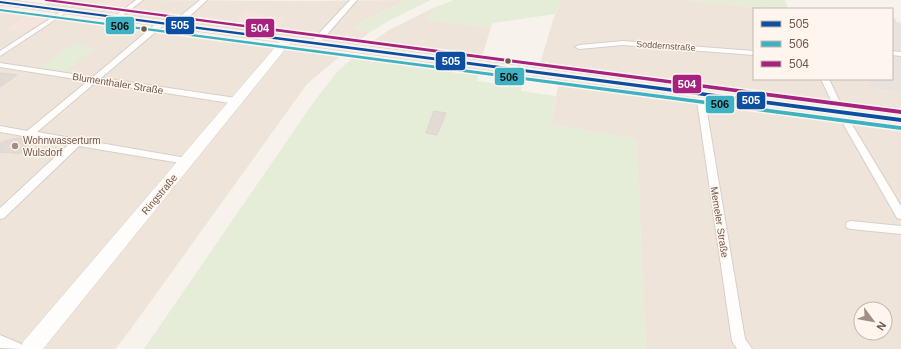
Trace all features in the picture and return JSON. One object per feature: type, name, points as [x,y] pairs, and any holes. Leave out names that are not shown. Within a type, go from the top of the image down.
[{"type":"main road","points":[[0,2],[901,120]]},
{"type":"street","points":[[116,18],[140,0]]},
{"type":"street","points":[[175,25],[204,0]]},
{"type":"street","points":[[314,44],[354,0]]},
{"type":"street","points":[[0,54],[65,11]]},
{"type":"street","points":[[29,134],[161,24]]},
{"type":"street","name":"Ringstraße","points":[[30,349],[287,40]]},
{"type":"street","name":"Soddernstraße","points":[[579,47],[623,43],[753,53]]},
{"type":"street","name":"Blumenthaler Straße","points":[[0,65],[236,102]]},
{"type":"street","points":[[825,80],[841,113],[901,215]]},
{"type":"street","name":"Memeler Straße","points":[[700,94],[739,341],[745,349]]},
{"type":"street","points":[[0,129],[186,161]]},
{"type":"street","points":[[0,215],[77,142]]},
{"type":"street","points":[[851,225],[901,230]]},
{"type":"street","points":[[0,341],[16,349]]},
{"type":"shaded area","points":[[52,0],[107,0],[92,11],[46,4]]},
{"type":"shaded area","points":[[107,0],[136,0],[117,14],[92,11]]},
{"type":"shaded area","points":[[136,0],[408,0],[363,21],[354,28],[370,32],[355,44],[271,33],[284,18],[245,13],[231,28],[117,14]]},
{"type":"shaded area","points":[[561,0],[683,0],[767,8],[753,8],[753,80],[866,80],[871,89],[901,92],[901,349],[646,349],[636,139],[551,125],[561,70],[539,67],[553,20]]},
{"type":"shaded area","points":[[0,7],[34,12],[7,30],[24,32],[49,17],[344,53],[307,84],[115,349],[0,349]]},
{"type":"shaded area","points":[[433,8],[427,20],[491,27],[481,60],[368,45],[389,30]]},
{"type":"shaded area","points":[[245,13],[284,18],[271,33],[231,28]]},
{"type":"shaded area","points":[[31,14],[49,17],[25,32],[7,30]]},
{"type":"shaded area","points":[[893,16],[897,22],[901,23],[901,92],[871,89],[866,80],[893,80]]},
{"type":"green space","points":[[408,0],[431,0],[390,20],[370,32],[353,28],[363,21]]},
{"type":"green space","points":[[454,0],[561,0],[555,14],[493,23],[491,27],[426,20],[433,8]]},
{"type":"green space","points":[[683,0],[785,0],[788,8],[767,8]]},
{"type":"green space","points":[[71,45],[95,48],[65,72],[40,68]]},
{"type":"green space","points":[[356,55],[480,68],[477,81],[515,86],[517,82],[522,83],[521,91],[556,96],[551,125],[636,139],[646,349],[144,349],[313,103],[337,72]]},
{"type":"building","points":[[0,73],[17,75],[0,87]]},
{"type":"building","points":[[434,111],[446,113],[437,135],[426,133]]},
{"type":"building","name":"Wohnwasserturm Wulsdorf","points":[[22,138],[22,140],[25,138],[27,147],[26,151],[16,154],[0,152],[0,144],[2,142]]},
{"type":"transit line","name":"504","points":[[46,0],[901,112]]},
{"type":"transit line","name":"505","points":[[0,2],[901,120]]},
{"type":"transit line","name":"506","points":[[0,10],[900,128]]},
{"type":"place","name":"Wohnwasserturm Wulsdorf","points":[[15,146]]}]
